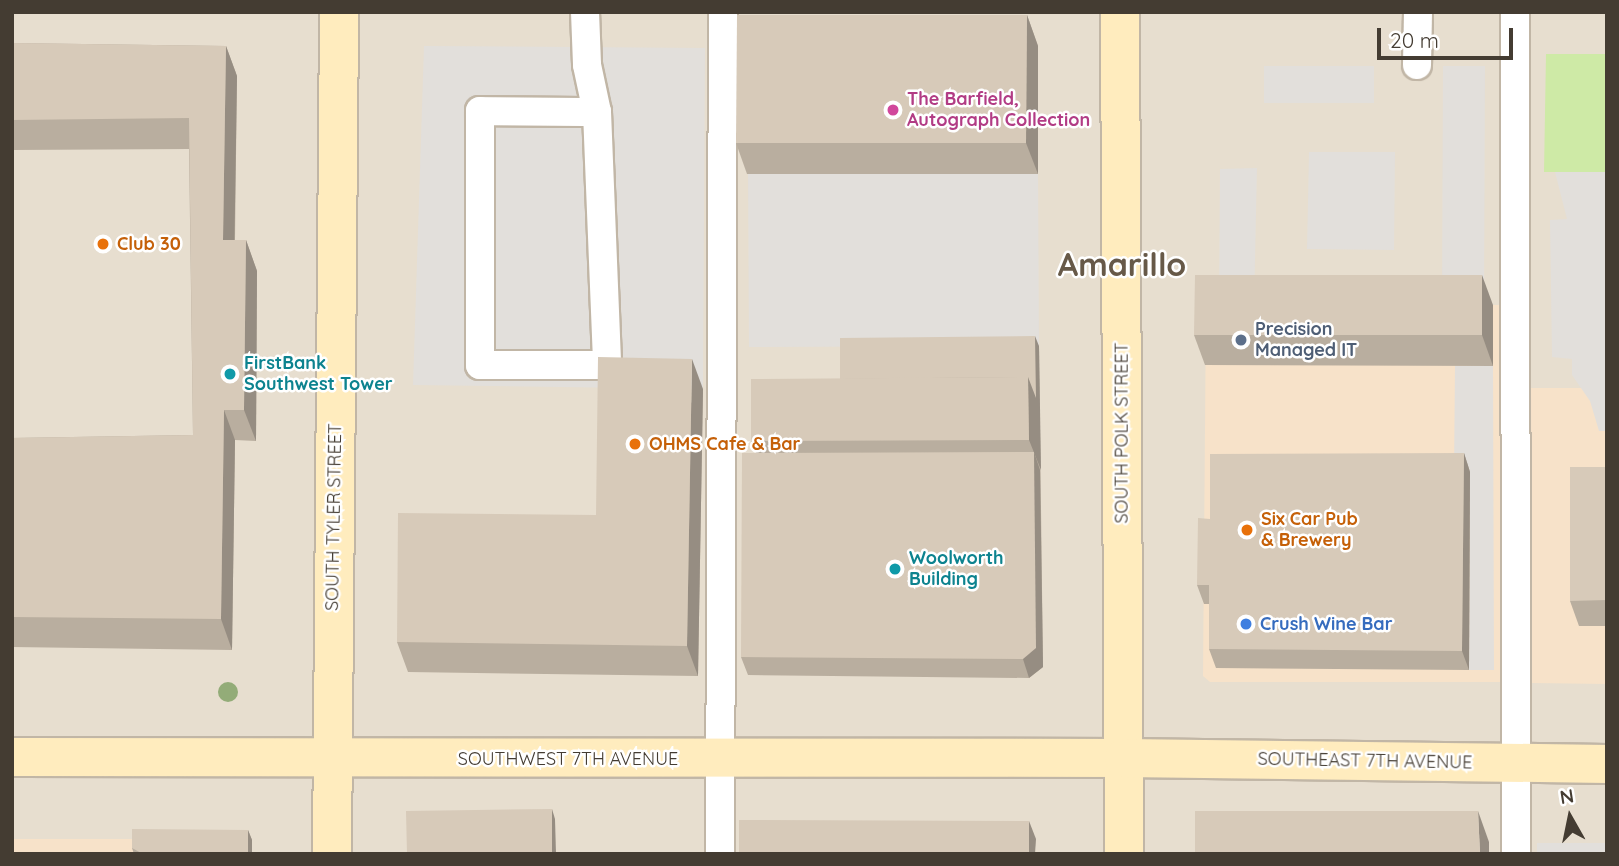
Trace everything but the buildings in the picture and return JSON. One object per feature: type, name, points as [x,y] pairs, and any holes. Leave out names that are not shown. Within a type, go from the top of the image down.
[{"type":"street","name":"SOUTH TYLER STREET","points":[[332,854],[338,12]]},
{"type":"street","name":"SOUTH POLK STREET","points":[[1120,12],[1124,854]]},
{"type":"street","name":"SOUTHWEST 7TH AVENUE","points":[[12,757],[332,760],[1124,758]]},
{"type":"street","name":"SOUTHEAST 7TH AVENUE","points":[[1124,758],[1607,764]]},
{"type":"lane","points":[[585,12],[587,65],[597,112],[607,365],[480,365],[480,111],[597,112]]},
{"type":"lane","points":[[720,854],[723,12]]},
{"type":"lane","points":[[1417,65],[1418,12]]},
{"type":"lane","points":[[1516,12],[1516,854]]},
{"type":"shaded area","points":[[12,12],[1607,12],[1607,854],[12,854]]},
{"type":"shaded area","points":[[424,46],[705,48],[703,389],[413,385]]},
{"type":"shaded area","points":[[1264,66],[1374,66],[1374,103],[1264,103]]},
{"type":"shaded area","points":[[1443,66],[1485,66],[1484,305],[1442,305]]},
{"type":"shaded area","points":[[1309,152],[1395,152],[1394,250],[1307,249]]},
{"type":"shaded area","points":[[1257,168],[1254,306],[1219,305],[1220,169]]},
{"type":"shaded area","points":[[1555,172],[1607,172],[1607,431],[1599,431],[1590,401],[1572,375],[1572,359],[1552,357],[1550,220],[1567,219]]},
{"type":"shaded area","points":[[748,174],[1038,174],[1039,346],[749,347]]},
{"type":"shaded area","points":[[1502,305],[1501,682],[1210,682],[1203,676],[1206,306]]},
{"type":"shaded area","points":[[1455,366],[1493,366],[1494,670],[1469,670],[1470,472],[1454,472]]},
{"type":"shaded area","points":[[1531,388],[1607,388],[1607,684],[1532,683]]},
{"type":"shaded area","points":[[12,839],[136,839],[252,854],[12,854]]},
{"type":"shaded area","points":[[1537,843],[1607,843],[1607,854],[1537,854]]},
{"type":"green space","points":[[1546,54],[1607,54],[1607,172],[1544,172]]},
{"type":"place","name":"The Barfield, Autograph Collection","points":[[893,110]]},
{"type":"place","name":"Club 30","points":[[103,244]]},
{"type":"place","name":"Precision Managed IT","points":[[1241,340]]},
{"type":"place","name":"FirstBank Southwest Tower","points":[[230,374]]},
{"type":"place","name":"OHMS Cafe & Bar","points":[[635,444]]},
{"type":"place","name":"Six Car Pub & Brewery","points":[[1247,530]]},
{"type":"place","name":"Woolworth Building","points":[[895,569]]},
{"type":"place","name":"Crush Wine Bar","points":[[1246,624]]},
{"type":"district","name":"Amarillo","points":[[1122,264]]}]
